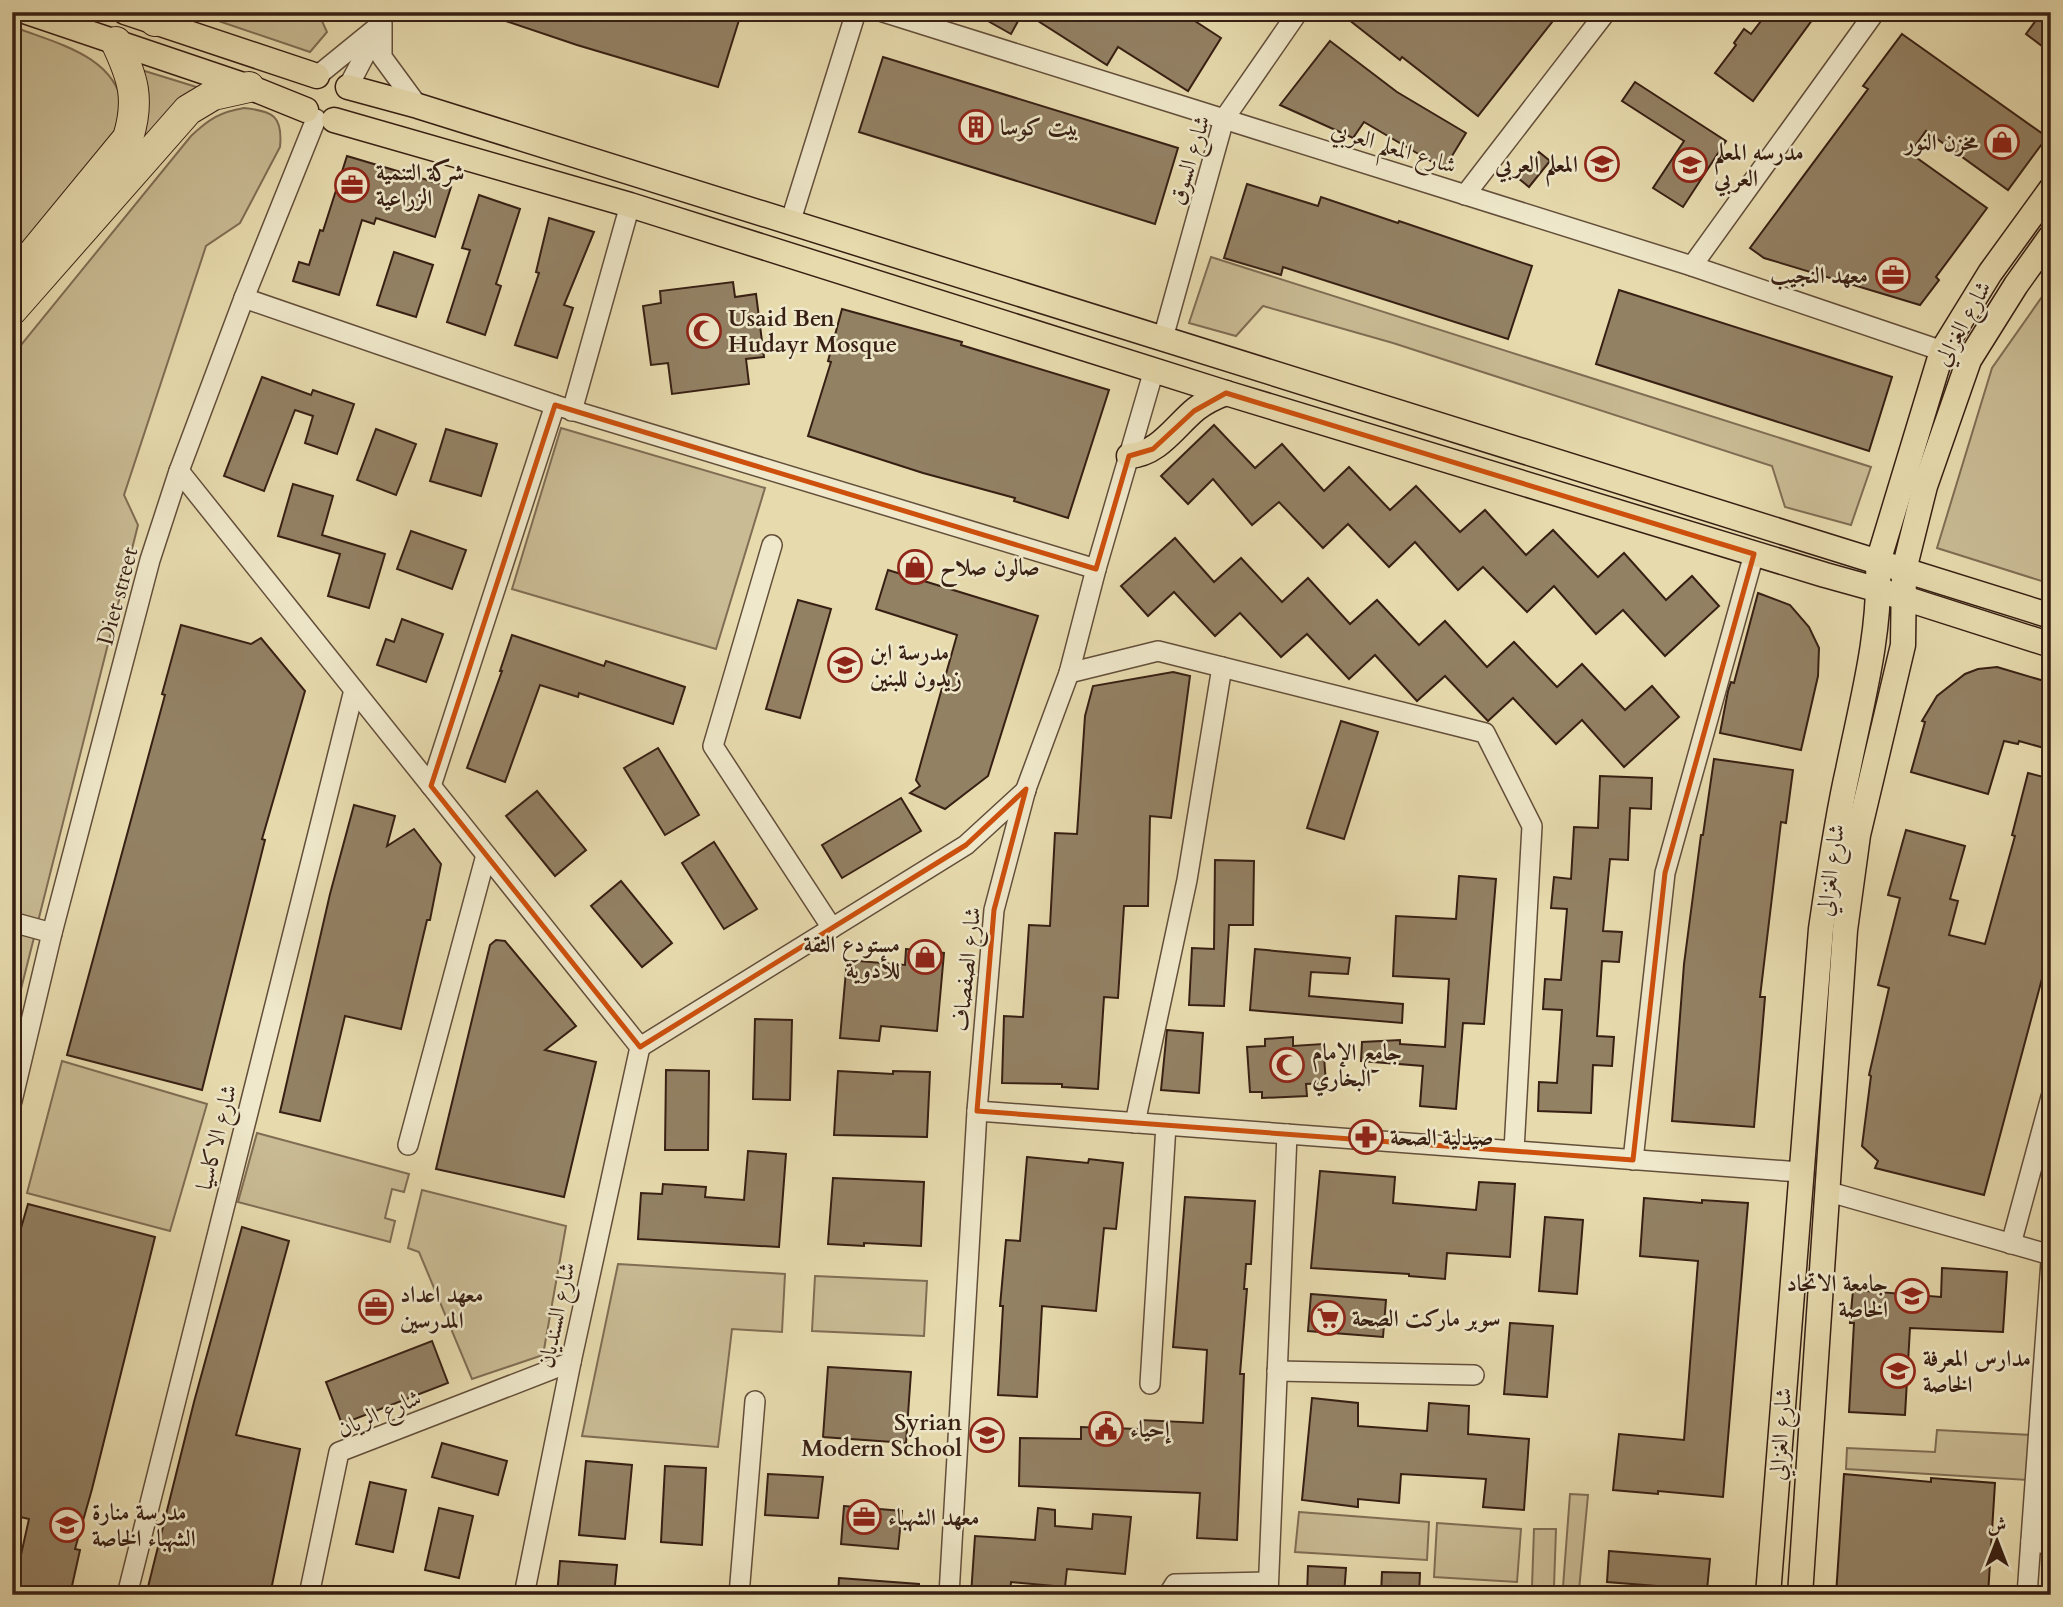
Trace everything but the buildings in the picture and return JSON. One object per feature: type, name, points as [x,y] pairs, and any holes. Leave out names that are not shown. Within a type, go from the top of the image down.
[{"type":"highway","points":[[12,279],[128,138],[135,115],[131,73],[116,42]]},
{"type":"highway","points":[[12,310],[188,110],[213,95],[249,87]]},
{"type":"main road","points":[[27,12],[249,87],[319,116],[630,205],[1226,393],[1879,590],[2051,645]]},
{"type":"main road","points":[[125,12],[151,17],[317,76],[331,74],[344,81],[351,95],[347,111],[319,116]]},
{"type":"main road","points":[[317,76],[305,87],[302,95],[319,116]]},
{"type":"main road","points":[[348,87],[418,106],[2051,617]]},
{"type":"main road","name":"شارع الغزالي","points":[[1768,1595],[1821,929],[1835,829],[1874,644],[1879,590],[1878,562],[1941,351],[1990,273],[2051,189]]},
{"type":"main road","name":"شارع الغزالي","points":[[1800,1595],[1845,930],[1858,835],[1903,645],[1904,570],[1925,486],[1969,360],[2016,285],[2051,236]]},
{"type":"main road","points":[[1129,456],[1153,449],[1194,411],[1226,393]]},
{"type":"street","points":[[790,223],[856,12]]},
{"type":"street","name":"شارع المعلم العربي","points":[[883,12],[1692,266],[1969,360]]},
{"type":"street","name":"شارع السوق","points":[[1163,338],[1224,119],[1298,12]]},
{"type":"street","points":[[1465,195],[1606,12]]},
{"type":"street","points":[[1692,266],[1875,12]]},
{"type":"street","points":[[317,76],[385,18]]},
{"type":"street","points":[[348,87],[385,18]]},
{"type":"street","points":[[385,18],[382,57],[418,106]]},
{"type":"street","name":"Diet street","points":[[12,1101],[52,933],[150,560],[244,298],[319,116]]},
{"type":"street","points":[[431,786],[563,408],[630,205]]},
{"type":"street","points":[[244,298],[563,408],[1096,569]]},
{"type":"street","name":"شارع الصفصاف","points":[[949,1595],[977,1111],[994,910],[1026,789],[1069,673],[1154,370]]},
{"type":"street","points":[[180,471],[640,1047],[966,845],[1026,789]]},
{"type":"street","points":[[772,545],[713,746],[832,928]]},
{"type":"street","points":[[1633,1160],[1665,873],[1754,554]]},
{"type":"street","points":[[1069,673],[1158,651],[1485,733],[1532,826],[1514,1150]]},
{"type":"street","points":[[1135,1123],[1187,880],[1222,667]]},
{"type":"street","name":"شارع الاكاسيا","points":[[127,1595],[354,690]]},
{"type":"street","points":[[408,1145],[486,855]]},
{"type":"street","points":[[12,922],[52,933]]},
{"type":"street","name":"شارع السنديان","points":[[524,1595],[571,1362],[640,1047]]},
{"type":"street","points":[[2011,1244],[2051,1097]]},
{"type":"street","points":[[977,1111],[1800,1172]]},
{"type":"street","points":[[1150,1384],[1166,1125]]},
{"type":"street","points":[[1168,1595],[1175,1584],[1268,1589],[1287,1134]]},
{"type":"street","points":[[1826,1191],[2051,1255]]},
{"type":"street","points":[[2027,1595],[2051,1261]]},
{"type":"street","name":"شارع الريان","points":[[309,1595],[339,1452],[571,1362]]},
{"type":"street","points":[[1277,1371],[1474,1375]]},
{"type":"street","points":[[738,1595],[755,1401]]},
{"type":"street","points":[[2031,1541],[2051,1545]]},
{"type":"highlighted area","points":[[1226,393],[1754,554],[1665,873],[1633,1160],[977,1111],[994,910],[1026,789],[966,845],[640,1047],[431,786],[555,405],[1096,569],[1129,456],[1153,449],[1194,411]]},
{"type":"shaded area","points":[[192,12],[318,12],[327,32],[310,52]]},
{"type":"shaded area","points":[[17,28],[82,54],[97,64],[109,75],[118,90],[123,114],[122,134],[12,263],[12,37]]},
{"type":"shaded area","points":[[135,68],[203,89],[183,99],[169,111],[143,142]]},
{"type":"shaded area","points":[[244,108],[269,113],[274,117],[280,128],[280,147],[240,223],[206,246],[124,495],[138,525],[18,1001],[12,1003],[12,356],[191,136],[215,117]]},
{"type":"shaded area","points":[[1211,257],[1871,467],[1851,525],[1785,507],[1772,466],[1393,343],[1263,306],[1236,336],[1189,323]]},
{"type":"shaded area","points":[[2051,284],[2051,584],[1937,548],[1992,368]]},
{"type":"shaded area","points":[[561,428],[765,488],[716,649],[512,589]]},
{"type":"shaded area","points":[[62,1061],[207,1104],[170,1231],[27,1193]]},
{"type":"shaded area","points":[[257,1133],[409,1174],[404,1192],[392,1189],[385,1218],[395,1221],[390,1242],[238,1202]]},
{"type":"shaded area","points":[[422,1190],[566,1226],[543,1355],[472,1379],[419,1252],[408,1248]]},
{"type":"shaded area","points":[[618,1264],[785,1274],[782,1332],[732,1329],[718,1447],[582,1436]]},
{"type":"shaded area","points":[[815,1276],[927,1281],[924,1336],[812,1331]]},
{"type":"shaded area","points":[[1937,1430],[2031,1435],[2028,1480],[1846,1469],[1847,1448],[1935,1452]]},
{"type":"shaded area","points":[[1570,1494],[1588,1495],[1579,1590],[1563,1587]]},
{"type":"shaded area","points":[[1299,1512],[1429,1522],[1427,1560],[1295,1552]]},
{"type":"shaded area","points":[[1437,1523],[1521,1529],[1517,1582],[1434,1577]]},
{"type":"shaded area","points":[[1534,1529],[1556,1529],[1554,1587],[1532,1587]]},
{"type":"place","name":"بيت كوسا","points":[[976,127]]},
{"type":"place","name":"مخزن النور","points":[[2002,142]]},
{"type":"place","name":"المعلم العربي","points":[[1602,164]]},
{"type":"place","name":"مدرسه المعلم العربي","points":[[1690,165]]},
{"type":"place","name":"شركة التنمية الزراعية","points":[[352,185]]},
{"type":"place","name":"معهد النجيب","points":[[1893,275]]},
{"type":"place","name":"Usaid Ben Hudayr Mosque","points":[[704,331]]},
{"type":"place","name":"صالون صلاح","points":[[915,567]]},
{"type":"place","name":"مدرسة ابن زيدون للبنين","points":[[845,665]]},
{"type":"place","name":"مستودع الثقة للأدوية","points":[[925,957]]},
{"type":"place","name":"جامع الإمام البخاري","points":[[1287,1065]]},
{"type":"place","name":"صيدلية الصحة","points":[[1366,1137]]},
{"type":"place","name":"جامعة الاتحاد الخاصة","points":[[1912,1296]]},
{"type":"place","name":"معهد اعداد المدرسين","points":[[376,1307]]},
{"type":"place","name":"سوبر ماركت الصحة","points":[[1328,1318]]},
{"type":"place","name":"مدارس المعرفة الخاصة","points":[[1898,1371]]},
{"type":"place","name":"إحياء","points":[[1106,1429]]},
{"type":"place","name":"Syrian Modern School","points":[[987,1435]]},
{"type":"place","name":"معهد الشهباء","points":[[864,1517]]},
{"type":"place","name":"مدرسة منارة الشهباء الخاصة","points":[[67,1525]]}]
